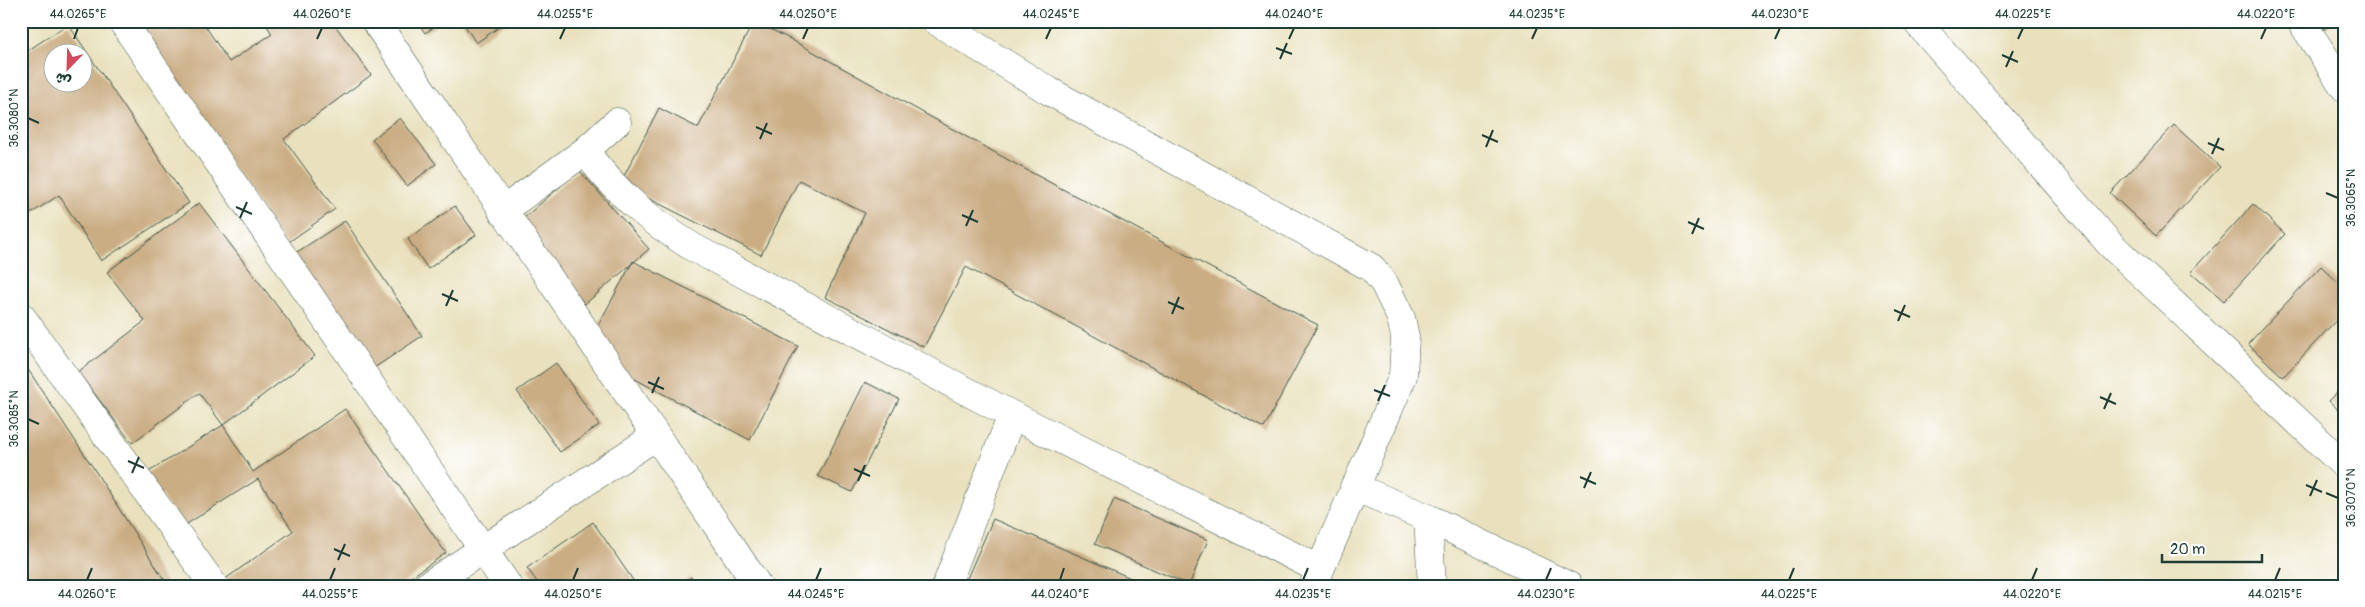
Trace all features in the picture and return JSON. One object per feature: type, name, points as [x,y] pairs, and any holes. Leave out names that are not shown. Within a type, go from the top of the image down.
[{"type":"street","points":[[122,21],[508,586]]},
{"type":"street","points":[[374,21],[758,586]]},
{"type":"street","points":[[584,151],[607,181],[633,206],[662,229],[694,248],[1012,414],[1316,577],[1403,376],[1406,357],[1405,337],[1401,318],[1389,291],[1372,268],[1049,91],[936,21]]},
{"type":"street","points":[[1916,21],[2109,244],[2344,465]]},
{"type":"street","points":[[2301,21],[2335,52],[2344,87]]},
{"type":"street","points":[[502,211],[584,151],[617,122]]},
{"type":"street","points":[[21,316],[214,586]]},
{"type":"street","points":[[946,586],[1012,414]]},
{"type":"street","points":[[427,586],[656,436]]},
{"type":"street","points":[[1354,487],[1428,518],[1569,586]]},
{"type":"street","points":[[1428,518],[1432,586]]},
{"type":"building","points":[[132,21],[202,21],[229,62],[272,34],[264,21],[332,21],[371,75],[284,139],[335,209],[286,244]]},
{"type":"building","points":[[417,21],[443,21],[425,33]]},
{"type":"building","points":[[462,21],[508,21],[476,43]]},
{"type":"building","points":[[754,21],[792,40],[1021,167],[1318,325],[1264,428],[966,267],[924,347],[825,297],[865,213],[799,180],[761,255],[620,184],[659,108],[698,128]]},
{"type":"building","points":[[2318,21],[2339,21],[2322,30]]},
{"type":"building","points":[[68,24],[80,42],[42,42],[42,92],[92,92],[92,60],[189,203],[101,261],[59,195],[21,220],[21,55]]},
{"type":"building","points":[[400,118],[436,164],[407,186],[372,139]]},
{"type":"building","points":[[2174,125],[2220,167],[2156,236],[2110,193]]},
{"type":"building","points":[[579,170],[649,249],[585,304],[517,224]]},
{"type":"building","points":[[199,203],[315,356],[223,425],[199,393],[132,443],[78,372],[145,321],[107,272]]},
{"type":"building","points":[[2253,204],[2285,234],[2224,301],[2191,272]]},
{"type":"building","points":[[455,206],[476,235],[428,269],[408,239]]},
{"type":"building","points":[[345,221],[422,336],[371,370],[294,254]]},
{"type":"building","points":[[633,261],[798,346],[750,440],[618,370],[590,340]]},
{"type":"building","points":[[2321,266],[2344,288],[2344,312],[2283,377],[2248,344]]},
{"type":"building","points":[[21,359],[94,469],[168,586],[21,586]]},
{"type":"building","points":[[556,363],[599,425],[560,452],[517,391]]},
{"type":"building","points":[[865,382],[899,399],[852,492],[818,476]]},
{"type":"building","points":[[2344,385],[2344,415],[2329,401]]},
{"type":"building","points":[[345,409],[446,553],[398,586],[223,586],[221,582],[293,531],[258,479],[182,527],[147,473],[223,425],[253,472]]},
{"type":"building","points":[[1114,499],[1208,540],[1189,585],[1095,544]]},
{"type":"building","points":[[993,519],[1149,586],[971,586],[965,583]]},
{"type":"building","points":[[593,522],[637,586],[540,586],[527,568]]},
{"type":"building","points":[[691,577],[697,586],[678,586]]}]
